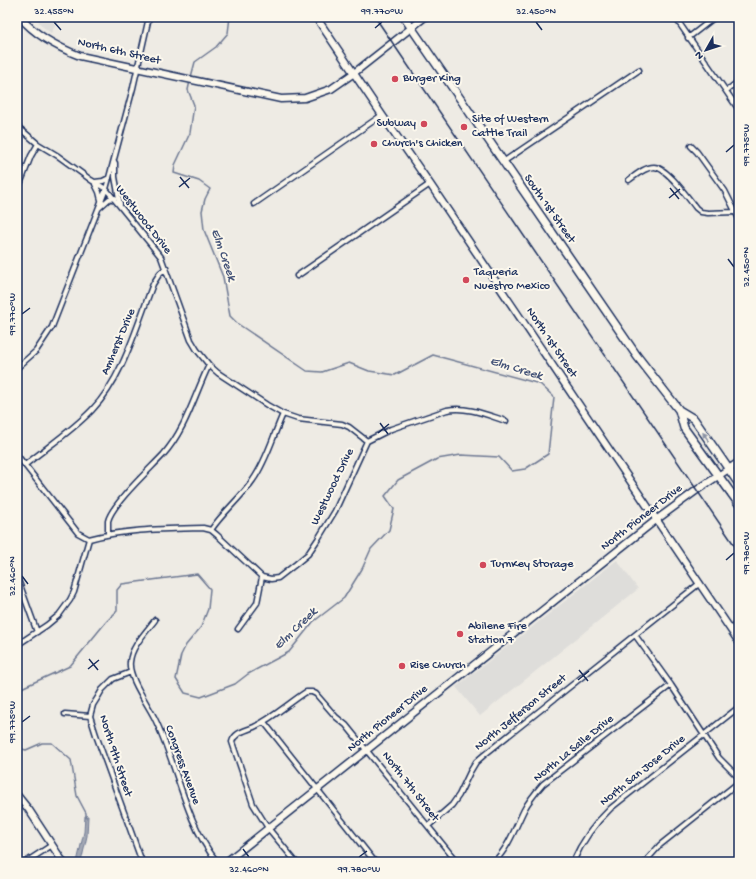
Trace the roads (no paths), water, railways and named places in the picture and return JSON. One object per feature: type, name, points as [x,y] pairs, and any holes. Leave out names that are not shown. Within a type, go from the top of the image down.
[{"type":"main road","name":"North 6th Street","points":[[20,17],[38,34],[64,50],[80,56],[179,76],[246,93],[281,99],[306,98],[331,89],[354,73],[425,17]]},
{"type":"main road","name":"North 1st Street","points":[[316,17],[739,642]]},
{"type":"main road","name":"South 1st Street","points":[[404,17],[637,356],[679,410],[694,419],[739,484]]},
{"type":"main road","name":"South 1st Street","points":[[679,410],[684,428],[739,504]]},
{"type":"main road","name":"North Pioneer Drive","points":[[226,862],[656,520],[739,462]]},
{"type":"main road","points":[[17,795],[29,810],[63,862]]},
{"type":"street","name":"Westwood Drive","points":[[149,17],[106,189],[115,198],[158,252],[166,268],[190,340],[209,365],[245,391],[283,414],[308,421],[342,424],[349,427],[367,441],[335,510],[308,554],[278,578],[271,579],[262,577]]},
{"type":"street","points":[[675,17],[739,110]]},
{"type":"street","points":[[688,38],[714,17]]},
{"type":"street","points":[[503,162],[639,70]]},
{"type":"street","points":[[726,92],[739,81]]},
{"type":"street","points":[[254,204],[382,115]]},
{"type":"street","points":[[17,126],[38,144],[106,189],[52,327],[36,350],[17,368]]},
{"type":"street","points":[[17,192],[31,156],[38,144]]},
{"type":"street","points":[[691,146],[725,191],[731,201],[734,212],[739,219]]},
{"type":"street","points":[[115,157],[115,178],[121,206]]},
{"type":"street","points":[[630,180],[648,168],[659,168],[666,172],[701,212],[734,212]]},
{"type":"street","points":[[94,182],[104,181],[110,177]]},
{"type":"street","points":[[94,182],[99,192],[101,201]]},
{"type":"street","points":[[297,276],[430,184]]},
{"type":"street","points":[[97,210],[109,199],[115,198]]},
{"type":"street","name":"Amherst Drive","points":[[25,465],[78,423],[102,398],[121,368],[153,284],[160,272],[166,268]]},
{"type":"street","points":[[108,534],[108,522],[118,503],[176,439],[192,409],[209,365]]},
{"type":"street","points":[[367,441],[391,429],[456,408],[506,421]]},
{"type":"street","points":[[211,530],[239,498],[258,473],[265,460],[283,414]]},
{"type":"street","points":[[17,455],[78,533],[89,539],[108,534],[149,529],[203,528],[211,530],[262,577],[257,603],[238,629]]},
{"type":"street","points":[[17,645],[59,615],[74,592],[89,539]]},
{"type":"street","points":[[17,577],[37,632]]},
{"type":"street","name":"North Jefferson Street","points":[[428,826],[452,804],[461,791],[476,762],[700,583]]},
{"type":"street","points":[[131,672],[130,663],[133,651],[155,620]]},
{"type":"street","points":[[635,635],[719,758],[739,778]]},
{"type":"street","name":"North 9th Street","points":[[131,672],[113,679],[102,690],[93,705],[90,716],[142,862]]},
{"type":"street","name":"Congress Avenue","points":[[131,672],[156,722],[193,824],[217,862]]},
{"type":"street","name":"North La Salle Drive","points":[[494,862],[502,854],[509,842],[524,809],[531,798],[544,784],[670,685]]},
{"type":"street","name":"North 7th Street","points":[[264,722],[306,692],[312,692],[336,717],[346,725],[368,750],[457,862]]},
{"type":"street","name":"North San Jose Drive","points":[[573,862],[589,832],[611,808],[739,707]]},
{"type":"street","points":[[65,714],[90,716]]},
{"type":"street","points":[[296,862],[268,828],[253,804],[233,748],[233,737],[238,733],[264,722],[375,862]]},
{"type":"street","points":[[645,862],[660,845],[739,782]]},
{"type":"street","points":[[26,862],[52,845]]},
{"type":"street","points":[[735,862],[739,859]]},
{"type":"waterway","name":"Elm Creek","points":[[191,77],[195,62],[216,47],[228,33],[230,17]]},
{"type":"waterway","name":"Elm Creek","points":[[17,690],[70,666],[106,622],[117,611],[117,590],[122,584],[197,574],[210,589],[208,609],[201,627],[186,645],[181,655],[176,679],[185,693],[201,697],[235,684],[248,674],[289,652],[313,622],[344,598],[362,569],[371,549],[389,530],[394,509],[385,496],[398,480],[437,459],[461,455],[499,457],[512,471],[525,469],[548,454],[554,397],[540,384],[433,355],[395,375],[369,371],[349,363],[322,372],[307,371],[238,324],[230,316],[223,277],[204,230],[202,211],[205,199],[210,189],[199,181],[174,173],[175,165],[190,133],[194,105],[188,90],[190,81]]},
{"type":"waterway","name":"Elm Creek","points":[[17,746],[18,748],[26,750],[42,743],[52,743],[71,760],[77,796],[86,813],[86,818]]},
{"type":"railway","points":[[375,17],[739,552]]},
{"type":"place","name":"Burger King","points":[[395,79]]},
{"type":"place","name":"Subway","points":[[424,124]]},
{"type":"place","name":"Site of Western Cattle Trail","points":[[464,127]]},
{"type":"place","name":"Church's Chicken","points":[[374,144]]},
{"type":"place","name":"Taqueria Nuestro Mexico","points":[[466,280]]},
{"type":"place","name":"TurnKey Storage","points":[[483,565]]},
{"type":"place","name":"Abilene Fire Station 7","points":[[460,634]]},
{"type":"place","name":"Rise Church","points":[[402,666]]}]
